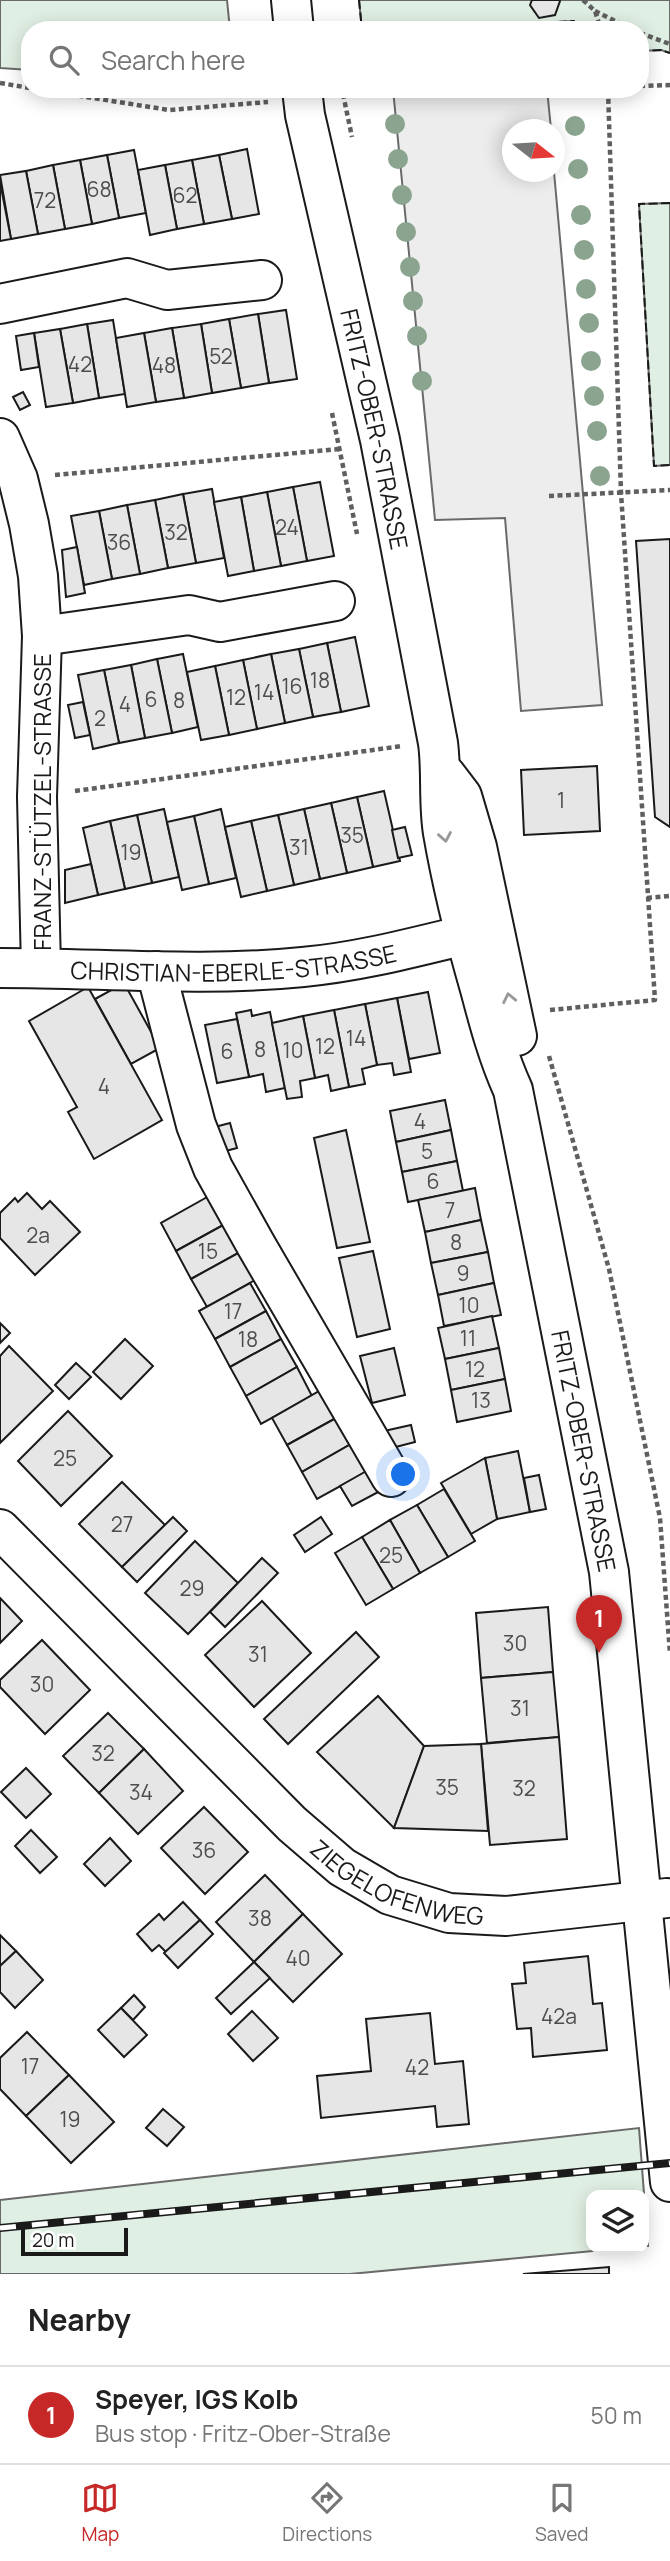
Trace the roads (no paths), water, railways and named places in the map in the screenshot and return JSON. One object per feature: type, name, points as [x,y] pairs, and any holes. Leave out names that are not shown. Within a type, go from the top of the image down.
[{"type":"street","points":[[291,0],[293,21]]},
{"type":"street","name":"FRITZ-OBER-STRASSE","points":[[288,98],[305,116],[380,440],[442,770],[439,800],[443,833],[465,935],[498,1055],[513,1090],[608,1572],[657,1899]]},
{"type":"street","points":[[0,304],[127,278],[167,290],[262,281]]},
{"type":"street","name":"FRANZ-STÜTZEL-STRASSE","points":[[0,438],[18,479],[38,576],[42,636],[37,797],[41,968]]},
{"type":"street","name":"FRANZ-STÜTZEL-STRASSE","points":[[42,636],[189,615],[220,622],[335,601]]},
{"type":"street","name":"FRITZ-OBER-STRASSE","points":[[442,770],[462,796],[477,847],[519,1046],[513,1090]]},
{"type":"street","name":"CHRISTIAN-EBERLE-STRASSE","points":[[0,968],[248,971],[305,967],[383,955],[465,935]]},
{"type":"street","points":[[156,971],[196,1125],[213,1168],[391,1477]]},
{"type":"street","name":"ZIEGELOFENWEG","points":[[0,1529],[292,1824],[342,1867],[390,1895],[449,1913],[506,1916],[657,1899]]},
{"type":"street","points":[[657,1899],[670,2182]]},
{"type":"railway","points":[[0,2228],[670,2163]]},
{"type":"place","name":"Speyer, IGS Kolb","points":[[599,1653]]}]
